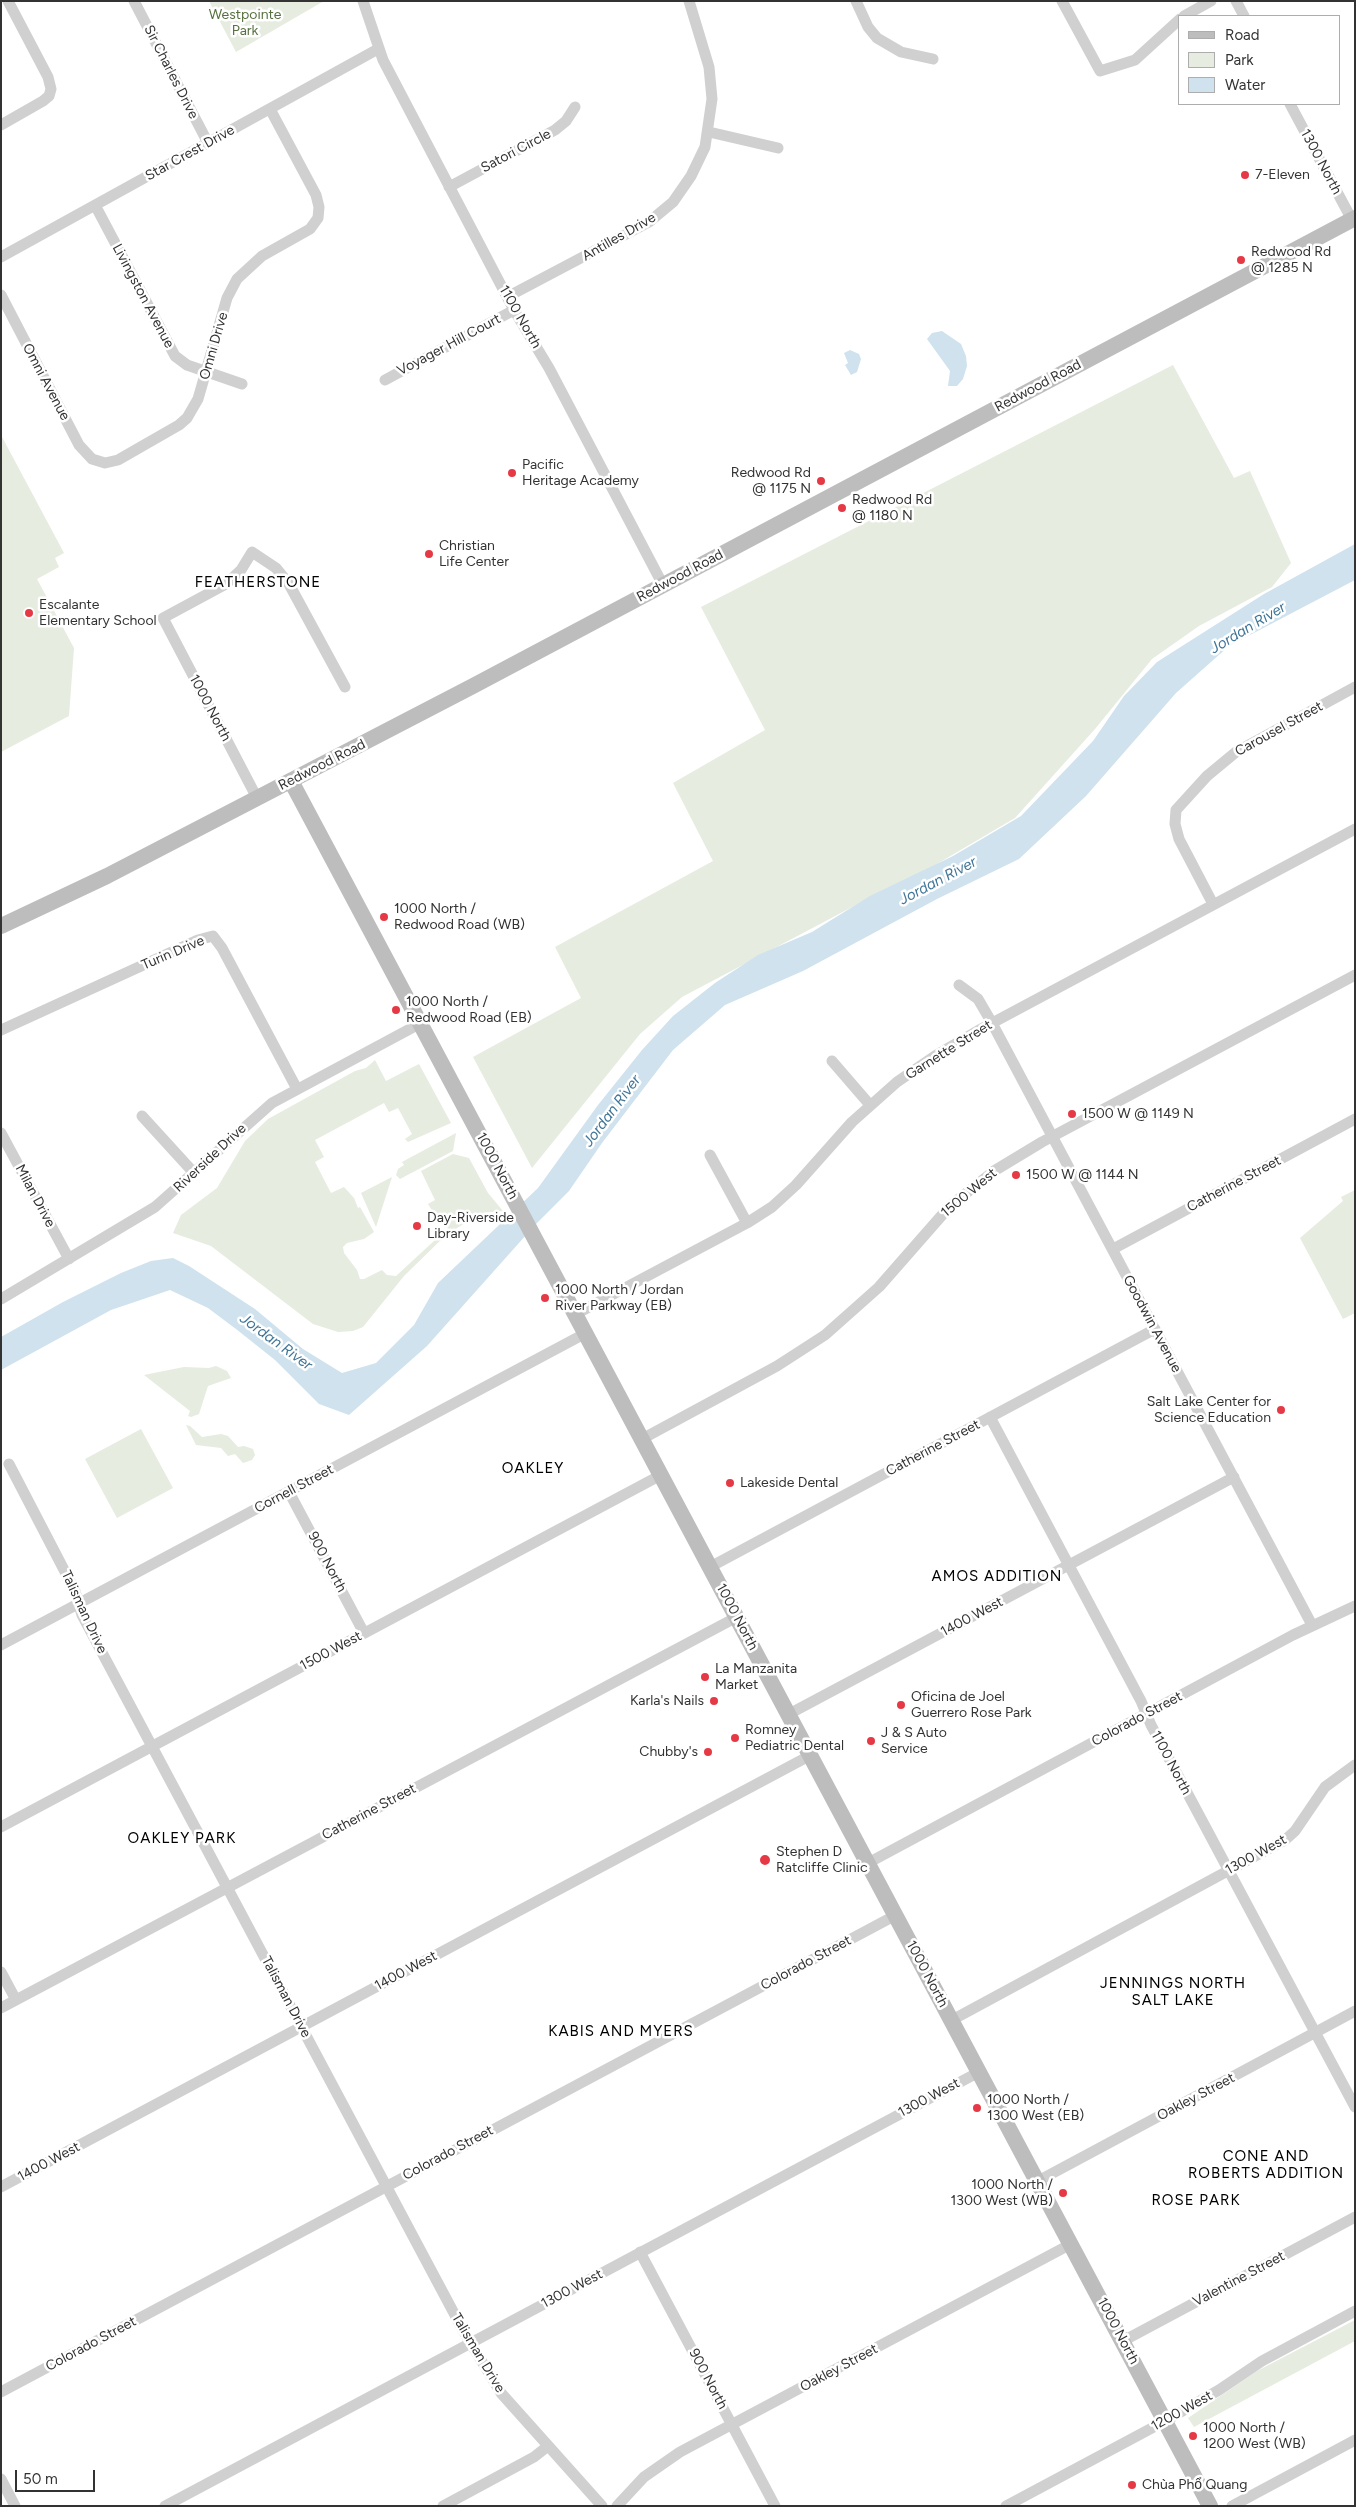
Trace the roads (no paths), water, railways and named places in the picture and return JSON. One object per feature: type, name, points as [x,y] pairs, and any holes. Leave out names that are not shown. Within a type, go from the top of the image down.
[{"type":"street","points":[[1,125],[40,103],[50,93],[50,81],[8,1]]},
{"type":"street","name":"Sir Charles Drive","points":[[134,1],[208,143]]},
{"type":"street","name":"1100 North","points":[[363,1],[378,49],[449,187],[507,298],[549,368],[664,585]]},
{"type":"street","name":"Antilles Drive","points":[[507,298],[634,230],[661,213],[673,202],[691,176],[705,148],[709,132],[712,99],[711,84],[689,1]]},
{"type":"street","points":[[856,1],[868,28],[877,38],[900,52],[933,60]]},
{"type":"street","points":[[1062,1],[1100,71],[1135,60],[1178,21]]},
{"type":"street","points":[[1186,15],[1212,1]]},
{"type":"street","points":[[1236,1],[1243,15]]},
{"type":"street","name":"Star Crest Drive","points":[[1,257],[378,49]]},
{"type":"street","name":"1300 North","points":[[1291,105],[1353,219]]},
{"type":"street","name":"Satori Circle","points":[[449,187],[555,130],[566,120],[575,107]]},
{"type":"street","name":"Omni Drive","points":[[98,462],[118,460],[179,426],[194,409],[228,298],[237,279],[262,256],[310,229],[319,212],[316,195],[270,109]]},
{"type":"street","points":[[709,132],[778,148]]},
{"type":"street","name":"Livingston Avenue","points":[[95,205],[174,356],[187,365],[242,384]]},
{"type":"street","name":"Redwood Road","points":[[1,926],[107,876],[292,780],[1353,219]]},
{"type":"street","name":"Omni Avenue","points":[[1,295],[80,445],[87,455],[98,462]]},
{"type":"street","name":"Voyager Hill Court","points":[[385,380],[514,310]]},
{"type":"street","name":"1000 North","points":[[257,798],[162,618],[226,584],[241,570],[252,552],[276,568],[289,584],[345,687]]},
{"type":"street","name":"Carousel Street","points":[[1214,904],[1179,839],[1175,824],[1176,810],[1207,776],[1236,752],[1355,687]]},
{"type":"street","name":"1000 North","points":[[292,780],[1210,2506]]},
{"type":"street","name":"Garnette Street","points":[[576,1314],[747,1223],[784,1196],[837,1137],[870,1105],[915,1069],[992,1022],[1355,829]]},
{"type":"street","name":"Turin Drive","points":[[1,1030],[198,940],[213,936],[222,948],[297,1089]]},
{"type":"street","name":"1500 West","points":[[642,1439],[777,1366],[825,1335],[879,1287],[950,1206],[994,1171],[1053,1136],[1355,975]]},
{"type":"street","name":"Goodwin Avenue","points":[[959,985],[978,999],[992,1022],[1312,1625]]},
{"type":"street","name":"Riverside Drive","points":[[1,1299],[156,1207],[264,1109],[297,1089],[421,1023]]},
{"type":"street","points":[[832,1061],[870,1105]]},
{"type":"street","points":[[142,1116],[194,1173]]},
{"type":"street","name":"Catherine Street","points":[[1112,1249],[1355,1119]]},
{"type":"street","name":"Milan Drive","points":[[1,1133],[69,1259]]},
{"type":"street","points":[[710,1155],[747,1223]]},
{"type":"street","name":"Catherine Street","points":[[710,1567],[1155,1329]]},
{"type":"street","name":"Cornell Street","points":[[1,1645],[586,1333]]},
{"type":"street","name":"1100 North","points":[[990,1417],[1355,2107]]},
{"type":"street","name":"Talisman Drive","points":[[9,1464],[75,1591],[82,1615],[470,2343],[501,2393],[602,2506]]},
{"type":"street","name":"1500 West","points":[[1,1827],[662,1475]]},
{"type":"street","name":"1400 West","points":[[789,1714],[1234,1477]]},
{"type":"street","name":"900 North","points":[[289,1492],[364,1633]]},
{"type":"street","name":"Colorado Street","points":[[868,1863],[1312,1625],[1355,1606]]},
{"type":"street","name":"Catherine Street","points":[[1,2008],[737,1617]]},
{"type":"street","name":"1400 West","points":[[1,2187],[811,1755]]},
{"type":"street","name":"1300 West","points":[[952,2020],[1288,1838],[1325,1787],[1355,1765]]},
{"type":"street","name":"Colorado Street","points":[[1,2392],[896,1915]]},
{"type":"street","points":[[1,1972],[16,2000]]},
{"type":"street","name":"Oakley Street","points":[[1038,2181],[1355,2012]]},
{"type":"street","name":"1300 West","points":[[164,2506],[979,2072]]},
{"type":"street","name":"Valentine Street","points":[[1123,2341],[1355,2217]]},
{"type":"street","name":"Oakley Street","points":[[617,2506],[644,2477],[668,2460],[1071,2244]]},
{"type":"street","name":"900 North","points":[[640,2252],[775,2506]]},
{"type":"street","name":"1200 West","points":[[1006,2506],[1165,2421],[1219,2390],[1262,2361],[1355,2311]]},
{"type":"street","points":[[1232,2506],[1355,2440]]},
{"type":"street","points":[[443,2506],[534,2457],[548,2446]]},
{"type":"street","points":[[1,2479],[15,2506]]},
{"type":"water","points":[[942,331],[961,344],[966,356],[967,366],[963,379],[957,386],[948,386],[950,371],[927,339],[932,333]]},
{"type":"water","points":[[850,350],[859,354],[861,359],[857,372],[851,375],[845,365],[848,363],[844,353]]},
{"type":"water","name":"Jordan River","points":[[1355,544],[1355,580],[1229,646],[1176,693],[1086,796],[1019,859],[937,899],[803,971],[725,1005],[673,1050],[602,1143],[569,1191],[535,1225],[427,1346],[349,1415],[319,1404],[275,1360],[236,1329],[208,1308],[170,1290],[111,1310],[1,1370],[1,1337],[63,1302],[121,1273],[151,1261],[173,1258],[189,1266],[255,1309],[303,1349],[342,1373],[376,1363],[414,1325],[438,1283],[538,1188],[598,1105],[642,1050],[673,1016],[715,983],[758,955],[812,932],[870,896],[953,856],[1021,816],[1093,741],[1124,696],[1157,662],[1264,594]]},
{"type":"place","name":"7-Eleven","points":[[1245,175]]},
{"type":"place","name":"Redwood Rd @ 1285 N","points":[[1241,260]]},
{"type":"place","name":"Pacific Heritage Academy","points":[[512,473]]},
{"type":"place","name":"Redwood Rd @ 1175 N","points":[[821,481]]},
{"type":"place","name":"Redwood Rd @ 1180 N","points":[[842,508]]},
{"type":"place","name":"Christian Life Center","points":[[429,554]]},
{"type":"place","name":"Escalante Elementary School","points":[[29,613]]},
{"type":"place","name":"1000 North / Redwood Road (WB)","points":[[384,917]]},
{"type":"place","name":"1000 North / Redwood Road (EB)","points":[[396,1010]]},
{"type":"place","name":"1500 W @ 1149 N","points":[[1072,1114]]},
{"type":"place","name":"1500 W @ 1144 N","points":[[1016,1175]]},
{"type":"place","name":"Day-Riverside Library","points":[[417,1226]]},
{"type":"place","name":"1000 North / Jordan River Parkway (EB)","points":[[545,1298]]},
{"type":"place","name":"Salt Lake Center for Science Education","points":[[1281,1410]]},
{"type":"place","name":"Lakeside Dental","points":[[730,1483]]},
{"type":"place","name":"La Manzanita Market","points":[[705,1677]]},
{"type":"place","name":"Karla's Nails","points":[[714,1701]]},
{"type":"place","name":"Oficina de Joel Guerrero Rose Park","points":[[901,1705]]},
{"type":"place","name":"Romney Pediatric Dental","points":[[735,1738]]},
{"type":"place","name":"J & S Auto Service","points":[[871,1741]]},
{"type":"place","name":"Chubby's","points":[[708,1752]]},
{"type":"place","name":"Stephen D Ratcliffe Clinic","points":[[765,1860]]},
{"type":"place","name":"1000 North / 1300 West (EB)","points":[[977,2108]]},
{"type":"place","name":"1000 North / 1300 West (WB)","points":[[1063,2193]]},
{"type":"place","name":"1000 North / 1200 West (WB)","points":[[1193,2436]]},
{"type":"place","name":"Chùa Phổ Quang","points":[[1132,2485]]},
{"type":"district","name":"FEATHERSTONE","points":[[258,583]]},
{"type":"district","name":"OAKLEY","points":[[533,1469]]},
{"type":"district","name":"AMOS ADDITION","points":[[997,1577]]},
{"type":"district","name":"OAKLEY PARK","points":[[182,1839]]},
{"type":"district","name":"JENNINGS NORTH SALT LAKE","points":[[1173,1992]]},
{"type":"district","name":"KABIS AND MYERS","points":[[621,2032]]},
{"type":"district","name":"CONE AND ROBERTS ADDITION","points":[[1266,2166]]},
{"type":"district","name":"ROSE PARK","points":[[1196,2201]]},
{"type":"park label","name":"Westpointe Park","points":[[245,24]]}]
